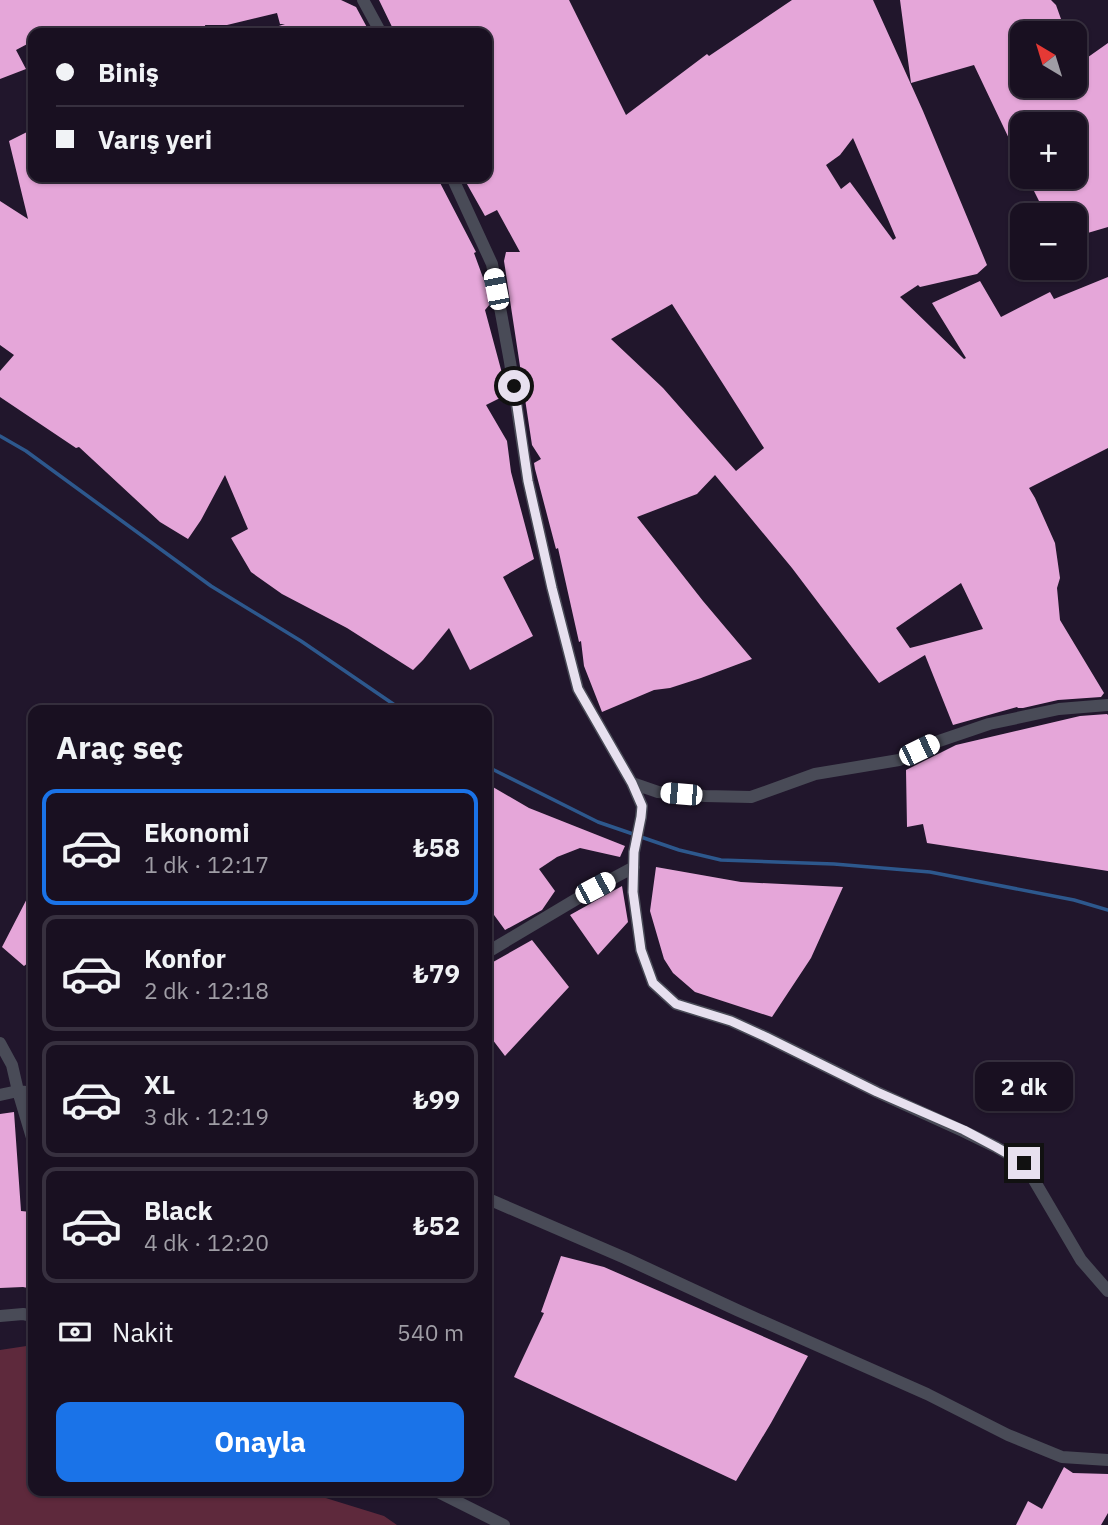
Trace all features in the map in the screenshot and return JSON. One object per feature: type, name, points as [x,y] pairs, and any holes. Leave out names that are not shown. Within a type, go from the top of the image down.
[{"type":"street","points":[[363,0],[378,28]]},
{"type":"street","points":[[454,182],[492,264],[528,481],[578,689],[632,783],[642,806],[634,852],[633,892],[641,950],[653,983],[676,1004],[731,1021],[877,1092],[964,1130],[1024,1163],[1081,1260],[1108,1292]]},
{"type":"street","points":[[632,783],[658,792],[751,797],[815,774],[899,760],[939,741],[989,724],[1059,709],[1108,705]]},
{"type":"street","points":[[492,949],[634,867]]},
{"type":"street","points":[[0,1043],[12,1065],[28,1124]]},
{"type":"street","points":[[0,1095],[18,1091],[28,1092]]},
{"type":"street","points":[[492,1201],[927,1394],[1009,1435],[1062,1457],[1108,1460]]},
{"type":"street","points":[[0,1316],[28,1315]]},
{"type":"street","points":[[446,1496],[504,1525]]},
{"type":"shaded area","points":[[28,1346],[28,1496],[319,1496],[384,1516],[397,1525],[0,1525],[0,1350]]},
{"type":"building","points":[[0,0],[341,0],[356,7],[367,28],[272,28],[285,24],[280,24],[277,13],[227,25],[205,25],[206,28],[28,28],[28,44],[16,50],[26,69],[0,79]]},
{"type":"building","points":[[379,0],[569,0],[626,115],[707,54],[709,56],[792,0],[873,0],[987,265],[977,274],[920,287],[918,285],[900,297],[964,359],[966,358],[932,303],[980,281],[1001,317],[1050,292],[1054,299],[1108,277],[1108,448],[1029,488],[1055,543],[1060,578],[1057,588],[1060,620],[1104,693],[1101,697],[1058,700],[1017,707],[953,725],[925,655],[879,683],[792,568],[715,475],[697,494],[637,517],[752,659],[670,688],[654,690],[602,712],[584,666],[581,641],[579,642],[558,548],[556,549],[535,469],[534,463],[541,459],[532,445],[504,261],[506,252],[520,252],[497,210],[485,216],[466,182],[492,182],[492,28],[393,28]],"holes":[[[853,138],[896,238],[893,240],[850,182],[841,189],[826,165],[840,155]],[[672,304],[764,448],[736,471],[663,388],[611,339]],[[961,583],[983,629],[910,648],[896,628]]]},
{"type":"building","points":[[900,0],[1051,0],[1056,5],[1062,21],[1010,21],[1010,98],[1087,98],[1087,58],[1108,43],[1108,227],[1087,233],[1087,203],[1040,203],[1033,189],[1087,189],[1087,112],[1010,112],[1010,141],[974,65],[911,83]]},
{"type":"building","points":[[28,132],[28,182],[440,182],[476,252],[474,253],[489,294],[490,304],[485,310],[506,395],[486,405],[507,441],[511,472],[534,559],[503,577],[533,636],[470,670],[449,628],[413,670],[347,628],[282,594],[251,572],[231,538],[248,529],[225,475],[188,539],[160,522],[79,447],[76,448],[0,397],[0,371],[14,355],[0,345],[0,201],[28,219],[9,141]]},
{"type":"building","points":[[1107,714],[1108,871],[927,843],[923,824],[907,827],[906,770],[956,745],[1080,716]]},
{"type":"building","points":[[492,786],[529,808],[625,846],[620,857],[580,848],[557,857],[539,869],[555,891],[542,910],[505,930],[492,912]]},
{"type":"building","points":[[656,867],[741,882],[843,887],[811,958],[772,1017],[695,992],[673,973],[664,959],[650,911]]},
{"type":"building","points":[[622,886],[628,922],[598,955],[570,915]]},
{"type":"building","points":[[28,897],[28,963],[24,966],[2,947]]},
{"type":"building","points":[[532,940],[569,987],[505,1056],[492,1039],[492,963]]},
{"type":"building","points":[[14,1112],[21,1211],[28,1212],[28,1288],[0,1288],[0,1114]]},
{"type":"building","points":[[561,1256],[604,1267],[808,1356],[736,1481],[514,1377],[544,1313],[541,1312]]},
{"type":"building","points":[[1064,1467],[1073,1473],[1108,1474],[1108,1513],[1101,1525],[1016,1525],[1028,1501],[1042,1509]]},
{"type":"waterway","points":[[0,436],[26,451],[211,586],[301,641],[395,705]]},
{"type":"waterway","points":[[492,769],[598,822],[633,834]]},
{"type":"waterway","points":[[641,837],[721,860],[834,864],[930,872],[1074,900],[1108,910]]},
{"type":"route","points":[[514,386],[528,481],[578,689],[632,783],[642,806],[634,852],[633,892],[641,950],[653,983],[676,1004],[731,1021],[877,1092],[964,1130],[1024,1163]]}]
